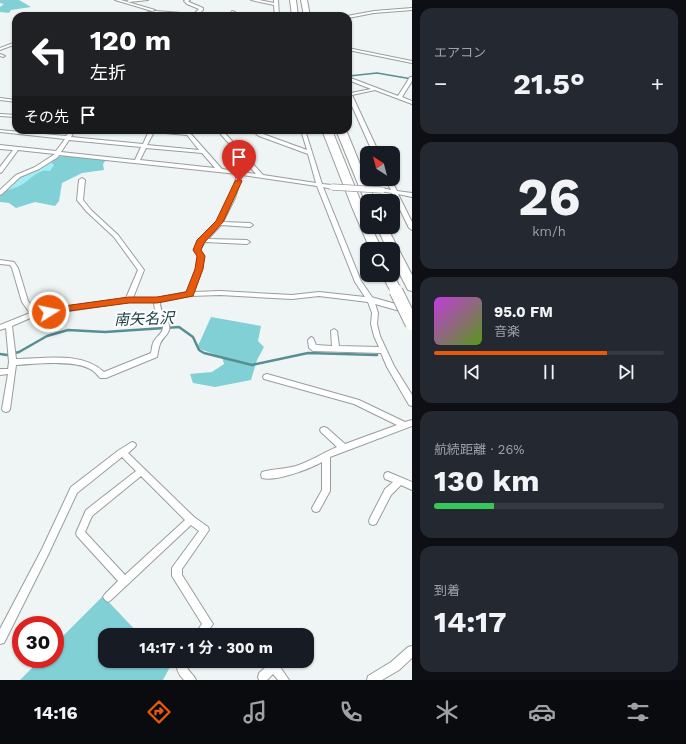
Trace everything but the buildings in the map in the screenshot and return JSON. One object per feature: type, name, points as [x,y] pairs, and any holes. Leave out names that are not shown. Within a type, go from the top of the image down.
[{"type":"highway","points":[[293,0],[294,12]]},
{"type":"highway","points":[[304,0],[306,12]]},
{"type":"highway","points":[[330,134],[357,207],[373,242]]},
{"type":"highway","points":[[343,134],[367,194]]},
{"type":"highway","points":[[400,263],[412,288]]},
{"type":"highway","points":[[392,282],[412,324]]},
{"type":"street","points":[[117,0],[156,12]]},
{"type":"street","points":[[124,2],[146,0]]},
{"type":"street","points":[[188,0],[186,1],[188,3],[202,9],[198,12]]},
{"type":"street","points":[[253,0],[276,2],[277,12]]},
{"type":"street","points":[[352,16],[374,12],[412,9]]},
{"type":"street","points":[[0,49],[12,44]]},
{"type":"street","points":[[352,50],[412,62]]},
{"type":"street","points":[[399,98],[412,79]]},
{"type":"street","points":[[352,80],[412,103]]},
{"type":"street","points":[[352,93],[375,89]]},
{"type":"street","points":[[0,99],[12,100]]},
{"type":"street","points":[[352,102],[373,146]]},
{"type":"street","points":[[0,115],[12,116]]},
{"type":"street","points":[[0,131],[12,132]]},
{"type":"street","points":[[29,134],[204,152]]},
{"type":"street","points":[[0,193],[18,176],[46,163],[57,153],[70,134]]},
{"type":"street","points":[[137,161],[149,134]]},
{"type":"street","points":[[190,134],[220,170]]},
{"type":"street","points":[[223,134],[261,176]]},
{"type":"street","points":[[259,134],[310,153]]},
{"type":"street","points":[[304,134],[320,186],[358,282],[371,300],[375,313],[374,324],[383,350],[412,403]]},
{"type":"street","points":[[0,147],[220,170],[320,186],[393,191],[412,196]]},
{"type":"street","points":[[0,171],[16,149]]},
{"type":"street","points":[[190,294],[199,269],[201,256],[197,250],[203,239],[220,222],[239,181],[240,173]]},
{"type":"street","points":[[82,180],[80,200],[116,236],[141,270],[129,300]]},
{"type":"street","points":[[391,186],[412,228]]},
{"type":"street","points":[[220,222],[223,224],[242,222],[250,225]]},
{"type":"street","points":[[203,239],[207,241],[239,244],[247,242]]},
{"type":"street","points":[[0,262],[12,263],[15,268],[25,302],[34,314]]},
{"type":"street","points":[[0,328],[34,314],[129,300],[157,300],[190,294],[220,293],[292,297],[319,294],[371,300],[412,312]]},
{"type":"street","points":[[13,362],[54,361],[83,364],[91,366],[103,376],[154,355],[157,342],[163,336],[167,328],[166,324],[158,314],[157,300]]},
{"type":"street","points":[[0,322],[9,325]]},
{"type":"street","points":[[6,409],[13,362],[9,325]]},
{"type":"street","points":[[334,330],[336,348]]},
{"type":"street","points":[[311,340],[313,348],[383,350]]},
{"type":"street","points":[[0,372],[12,371]]},
{"type":"street","points":[[267,377],[356,402],[409,424]]},
{"type":"street","points":[[265,475],[281,474],[318,461],[326,455],[409,424]]},
{"type":"street","points":[[324,430],[344,449]]},
{"type":"street","points":[[0,639],[45,552],[74,490],[132,445]]},
{"type":"street","points":[[122,452],[191,520],[205,530],[177,568],[177,576],[208,624],[205,628]]},
{"type":"street","points":[[316,508],[326,491],[326,455]]},
{"type":"street","points":[[124,581],[80,533],[89,512],[142,471]]},
{"type":"street","points":[[388,476],[412,486]]},
{"type":"street","points":[[373,521],[388,492],[399,481]]},
{"type":"street","points":[[108,597],[191,520]]},
{"type":"street","points":[[372,680],[395,666],[412,651]]},
{"type":"street","points":[[182,668],[182,671],[190,680]]},
{"type":"street","points":[[263,677],[269,668]]},
{"type":"street","points":[[275,668],[284,680]]},
{"type":"shaded area","points":[[0,0],[19,0],[31,7],[11,10],[9,13],[0,12],[0,7],[4,4],[0,3]]},
{"type":"shaded area","points":[[60,156],[107,161],[75,162],[29,186],[5,190],[20,177],[38,169]]},
{"type":"shaded area","points":[[65,156],[104,159],[106,160],[103,164],[104,170],[82,173],[62,183],[59,201],[55,206],[35,202],[16,208],[9,203],[0,202],[0,194],[2,192],[21,185],[41,171],[50,171],[54,165],[51,162],[59,157]]},
{"type":"shaded area","points":[[211,317],[261,326],[258,341],[264,347],[257,360],[251,380],[215,387],[193,383],[190,374],[212,372],[224,364],[222,357],[197,348]]},
{"type":"shaded area","points":[[103,596],[133,628],[98,628],[98,668],[169,668],[163,680],[20,680],[32,668],[64,668],[64,635]]},
{"type":"waterway","points":[[352,76],[377,73],[412,79]]},
{"type":"waterway","name":"南矢名沢","points":[[0,354],[7,355],[19,352],[47,336],[68,330],[105,332],[179,327],[193,337],[199,350],[204,353],[252,365],[308,353],[377,355]]},
{"type":"route","points":[[49,312],[129,300],[157,300],[190,294],[199,269],[201,256],[197,250],[200,242],[220,222],[239,181]]}]
